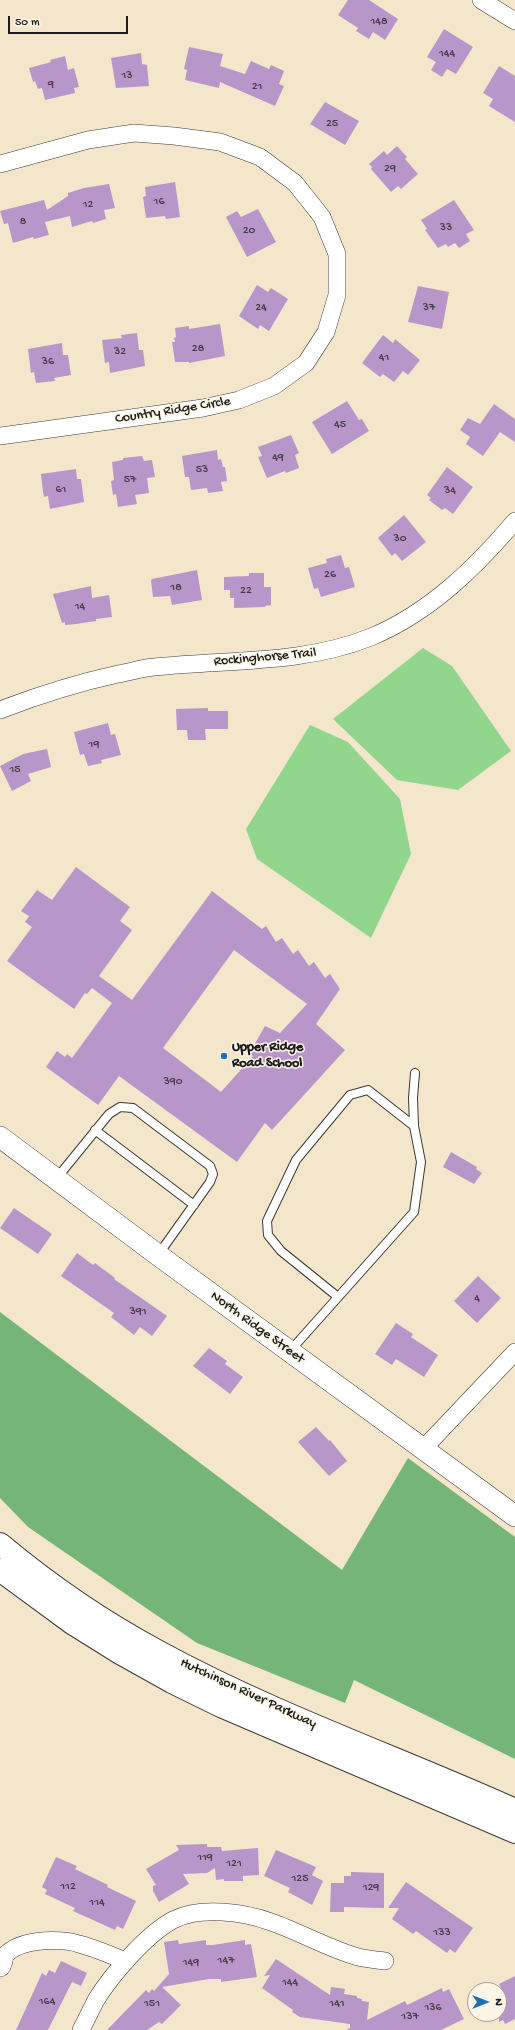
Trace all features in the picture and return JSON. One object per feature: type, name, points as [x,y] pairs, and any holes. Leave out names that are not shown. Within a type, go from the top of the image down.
[{"type":"highway","points":[[0,1531],[55,1599]]},
{"type":"highway","name":"Hutchinson River Parkway","points":[[0,1544],[55,1599],[120,1654],[217,1704],[515,1832]]},
{"type":"highway","name":"Hutchinson River Parkway","points":[[0,1570],[212,1679],[515,1810]]},
{"type":"highway","points":[[0,1578],[55,1599]]},
{"type":"street","points":[[481,0],[515,21]]},
{"type":"street","name":"Country Ridge Circle","points":[[0,164],[88,140],[134,133],[220,142],[260,157],[295,183],[322,217],[337,254],[337,295],[326,332],[306,363],[274,386],[239,400],[202,408],[0,436]]},
{"type":"street","name":"Rockinghorse Trail","points":[[0,710],[74,684],[152,667],[287,658],[329,651],[371,637],[411,615],[450,588],[482,559],[515,521]]},
{"type":"street","name":"North Ridge Street","points":[[0,1138],[55,1180],[515,1516]]},
{"type":"street","points":[[423,1449],[515,1352]]},
{"type":"street","points":[[81,2030],[96,2000],[126,1961],[156,1931],[174,1920],[188,1914],[220,1912],[240,1914],[271,1922],[358,1957],[386,1961]]},
{"type":"street","points":[[1,1964],[12,1949],[21,1944],[45,1941],[78,1943],[126,1961]]},
{"type":"lane","points":[[290,1352],[414,1212],[421,1162],[414,1126],[413,1098],[415,1073]]},
{"type":"lane","points":[[338,1297],[281,1251],[268,1234],[267,1221],[296,1160],[350,1095],[368,1090],[414,1126]]},
{"type":"lane","points":[[55,1180],[94,1130],[109,1114],[120,1107],[133,1108],[210,1166],[213,1174],[210,1182],[158,1255]]},
{"type":"lane","points":[[94,1130],[194,1205]]},
{"type":"green space","points":[[423,648],[452,666],[511,751],[458,790],[397,780],[333,719]]},
{"type":"green space","points":[[310,725],[348,742],[400,799],[411,854],[371,938],[257,859],[246,829]]},
{"type":"green space","points":[[0,1312],[342,1570],[408,1458],[515,1537],[515,1759],[354,1680],[345,1703],[197,1643],[28,1527],[0,1498]]},
{"type":"building","points":[[348,0],[369,0],[398,19],[385,40],[373,32],[369,39],[356,31],[358,28],[338,15]]},
{"type":"building","points":[[444,29],[473,47],[456,74],[447,69],[442,77],[431,70],[436,62],[427,57]]},
{"type":"building","points":[[189,47],[223,54],[220,66],[245,74],[251,61],[269,69],[271,65],[284,71],[279,84],[284,86],[275,106],[220,82],[219,88],[185,80],[187,70],[184,69]]},
{"type":"building","points":[[141,53],[142,64],[147,65],[149,86],[116,88],[111,58]]},
{"type":"building","points":[[65,56],[68,70],[74,68],[79,87],[74,88],[75,93],[45,100],[42,88],[38,89],[35,81],[33,82],[29,68],[51,62],[50,60]]},
{"type":"building","points":[[499,66],[515,76],[515,122],[489,106],[493,99],[483,93]]},
{"type":"building","points":[[325,102],[359,121],[345,145],[310,124]]},
{"type":"building","points":[[397,146],[407,157],[405,159],[418,174],[401,189],[398,186],[391,192],[371,169],[372,167],[369,164],[384,151],[387,155]]},
{"type":"building","points":[[175,182],[180,217],[166,219],[165,216],[146,218],[143,197],[146,196],[145,187]]},
{"type":"building","points":[[109,184],[115,208],[104,210],[106,219],[93,223],[92,221],[72,227],[70,216],[45,222],[49,235],[34,239],[33,237],[13,243],[8,223],[4,224],[0,211],[44,200],[47,210],[68,196],[68,193],[84,188]]},
{"type":"building","points":[[454,200],[474,230],[466,234],[470,241],[459,248],[455,243],[448,247],[446,244],[438,248],[425,230],[427,229],[421,220]]},
{"type":"building","points":[[258,209],[276,242],[247,257],[226,217],[237,211],[241,217]]},
{"type":"building","points":[[257,285],[268,292],[271,288],[288,299],[269,331],[260,325],[258,329],[239,316]]},
{"type":"building","points":[[418,286],[449,292],[442,329],[408,322]]},
{"type":"building","points":[[220,324],[225,356],[189,363],[175,362],[172,342],[175,342],[175,328],[189,326],[189,329]]},
{"type":"building","points":[[137,333],[139,350],[143,350],[145,366],[110,373],[109,362],[105,363],[102,340],[122,338],[121,335]]},
{"type":"building","points":[[383,335],[393,343],[395,339],[420,360],[408,375],[403,371],[394,382],[383,374],[380,377],[362,363]]},
{"type":"building","points":[[62,343],[63,355],[68,355],[71,375],[54,378],[55,381],[36,383],[34,372],[31,373],[28,349]]},
{"type":"building","points":[[347,401],[359,420],[362,419],[369,431],[332,454],[312,422]]},
{"type":"building","points":[[494,404],[515,419],[515,442],[500,432],[483,456],[466,444],[470,437],[460,430],[468,418],[480,424]]},
{"type":"building","points":[[291,435],[299,453],[295,455],[299,468],[286,473],[285,471],[267,478],[258,457],[262,456],[258,447]]},
{"type":"building","points":[[217,450],[218,460],[221,459],[223,467],[225,467],[227,481],[221,482],[223,491],[208,493],[207,488],[191,490],[189,477],[185,477],[182,456]]},
{"type":"building","points":[[142,456],[144,461],[152,460],[155,477],[147,478],[149,493],[135,495],[137,504],[118,507],[116,494],[113,495],[111,481],[114,480],[112,462],[123,460],[123,458]]},
{"type":"building","points":[[447,467],[473,487],[453,514],[445,508],[442,510],[429,500],[431,498],[427,495]]},
{"type":"building","points":[[76,469],[77,479],[81,479],[84,502],[50,509],[48,496],[44,497],[41,474]]},
{"type":"building","points":[[404,515],[426,542],[402,561],[395,553],[392,556],[378,538]]},
{"type":"building","points":[[341,555],[345,568],[349,567],[355,587],[321,597],[318,588],[314,589],[308,568],[327,563],[326,559]]},
{"type":"building","points":[[197,570],[202,600],[172,605],[170,596],[153,597],[152,579]]},
{"type":"building","points":[[249,573],[264,573],[264,587],[271,587],[271,605],[265,607],[234,608],[234,598],[230,598],[230,590],[224,590],[224,577],[249,576]]},
{"type":"building","points":[[91,586],[92,598],[109,595],[112,617],[76,624],[65,625],[65,622],[62,623],[53,594]]},
{"type":"building","points":[[208,708],[208,711],[228,711],[228,729],[205,729],[206,740],[188,740],[187,730],[177,730],[176,709]]},
{"type":"building","points":[[108,723],[111,735],[115,734],[121,755],[101,760],[102,763],[88,766],[84,754],[80,755],[74,732]]},
{"type":"building","points":[[47,749],[51,767],[28,774],[31,781],[12,791],[0,766],[23,754]]},
{"type":"building","points":[[76,867],[130,907],[120,921],[132,930],[99,976],[132,1000],[212,891],[262,929],[266,926],[276,942],[282,938],[293,954],[298,950],[309,966],[314,962],[325,978],[330,974],[340,989],[316,1024],[345,1050],[272,1130],[265,1123],[237,1162],[119,1076],[98,1105],[46,1067],[57,1051],[65,1057],[67,1054],[72,1058],[112,1003],[92,988],[87,994],[85,993],[74,1009],[7,961],[32,927],[25,922],[29,916],[21,911],[37,890],[52,900]],"holes":[[[234,950],[307,1004],[280,1033],[265,1026],[249,1054],[253,1056],[221,1092],[163,1048]]]},
{"type":"building","points":[[451,1152],[477,1167],[476,1169],[482,1173],[474,1184],[443,1167]]},
{"type":"building","points":[[14,1208],[52,1234],[38,1254],[0,1228]]},
{"type":"building","points":[[77,1253],[93,1265],[95,1263],[115,1278],[114,1279],[167,1316],[152,1336],[140,1327],[134,1335],[111,1317],[114,1313],[61,1276]]},
{"type":"building","points":[[478,1276],[501,1298],[477,1323],[454,1301]]},
{"type":"building","points":[[396,1323],[413,1334],[411,1337],[438,1355],[424,1377],[396,1359],[392,1365],[375,1354]]},
{"type":"building","points":[[209,1348],[227,1361],[225,1364],[243,1377],[230,1394],[193,1366]]},
{"type":"building","points":[[316,1427],[329,1441],[330,1440],[347,1461],[329,1476],[298,1442]]},
{"type":"building","points":[[207,1844],[207,1847],[221,1847],[222,1851],[258,1848],[259,1875],[243,1876],[243,1881],[224,1881],[224,1879],[216,1880],[215,1868],[207,1873],[183,1874],[189,1884],[159,1902],[153,1891],[153,1886],[156,1885],[146,1869],[179,1850],[176,1845]]},
{"type":"building","points":[[276,1850],[316,1867],[312,1875],[323,1881],[312,1905],[288,1892],[290,1888],[264,1876]]},
{"type":"building","points":[[56,1857],[77,1866],[75,1869],[136,1901],[123,1929],[117,1926],[115,1930],[73,1911],[75,1908],[45,1894],[47,1890],[42,1887]]},
{"type":"building","points":[[351,1872],[384,1873],[384,1908],[344,1907],[344,1912],[330,1912],[331,1883],[344,1883],[344,1876],[351,1876]]},
{"type":"building","points":[[406,1882],[473,1928],[455,1953],[450,1949],[447,1953],[416,1931],[413,1934],[392,1919],[399,1908],[388,1908]]},
{"type":"building","points":[[178,1940],[179,1944],[206,1940],[206,1945],[213,1945],[245,1940],[245,1945],[251,1944],[257,1977],[221,1982],[221,1979],[209,1979],[162,1987],[181,2005],[162,2024],[159,2022],[147,2030],[107,2030],[146,1990],[149,1993],[152,1989],[154,1991],[169,1974],[164,1942]]},
{"type":"building","points":[[276,1959],[330,1995],[331,1987],[345,1989],[344,1994],[357,1996],[357,1998],[362,1999],[362,2001],[369,2002],[367,2020],[405,2001],[407,2005],[442,1988],[443,1992],[449,1989],[464,2019],[441,2030],[346,2030],[350,2028],[350,2024],[300,2017],[292,2012],[293,2010],[262,1988],[270,1975],[264,1976]]},
{"type":"building","points":[[61,1961],[87,1973],[81,1986],[72,1982],[48,2030],[16,2030],[42,1973],[46,1976],[49,1970],[55,1973]]},
{"type":"building","points":[[515,1976],[515,2019],[505,2024],[504,2022],[507,2022],[507,1982],[503,1982]]},
{"type":"place","name":"Upper Ridge Road School","points":[[224,1056]]}]
